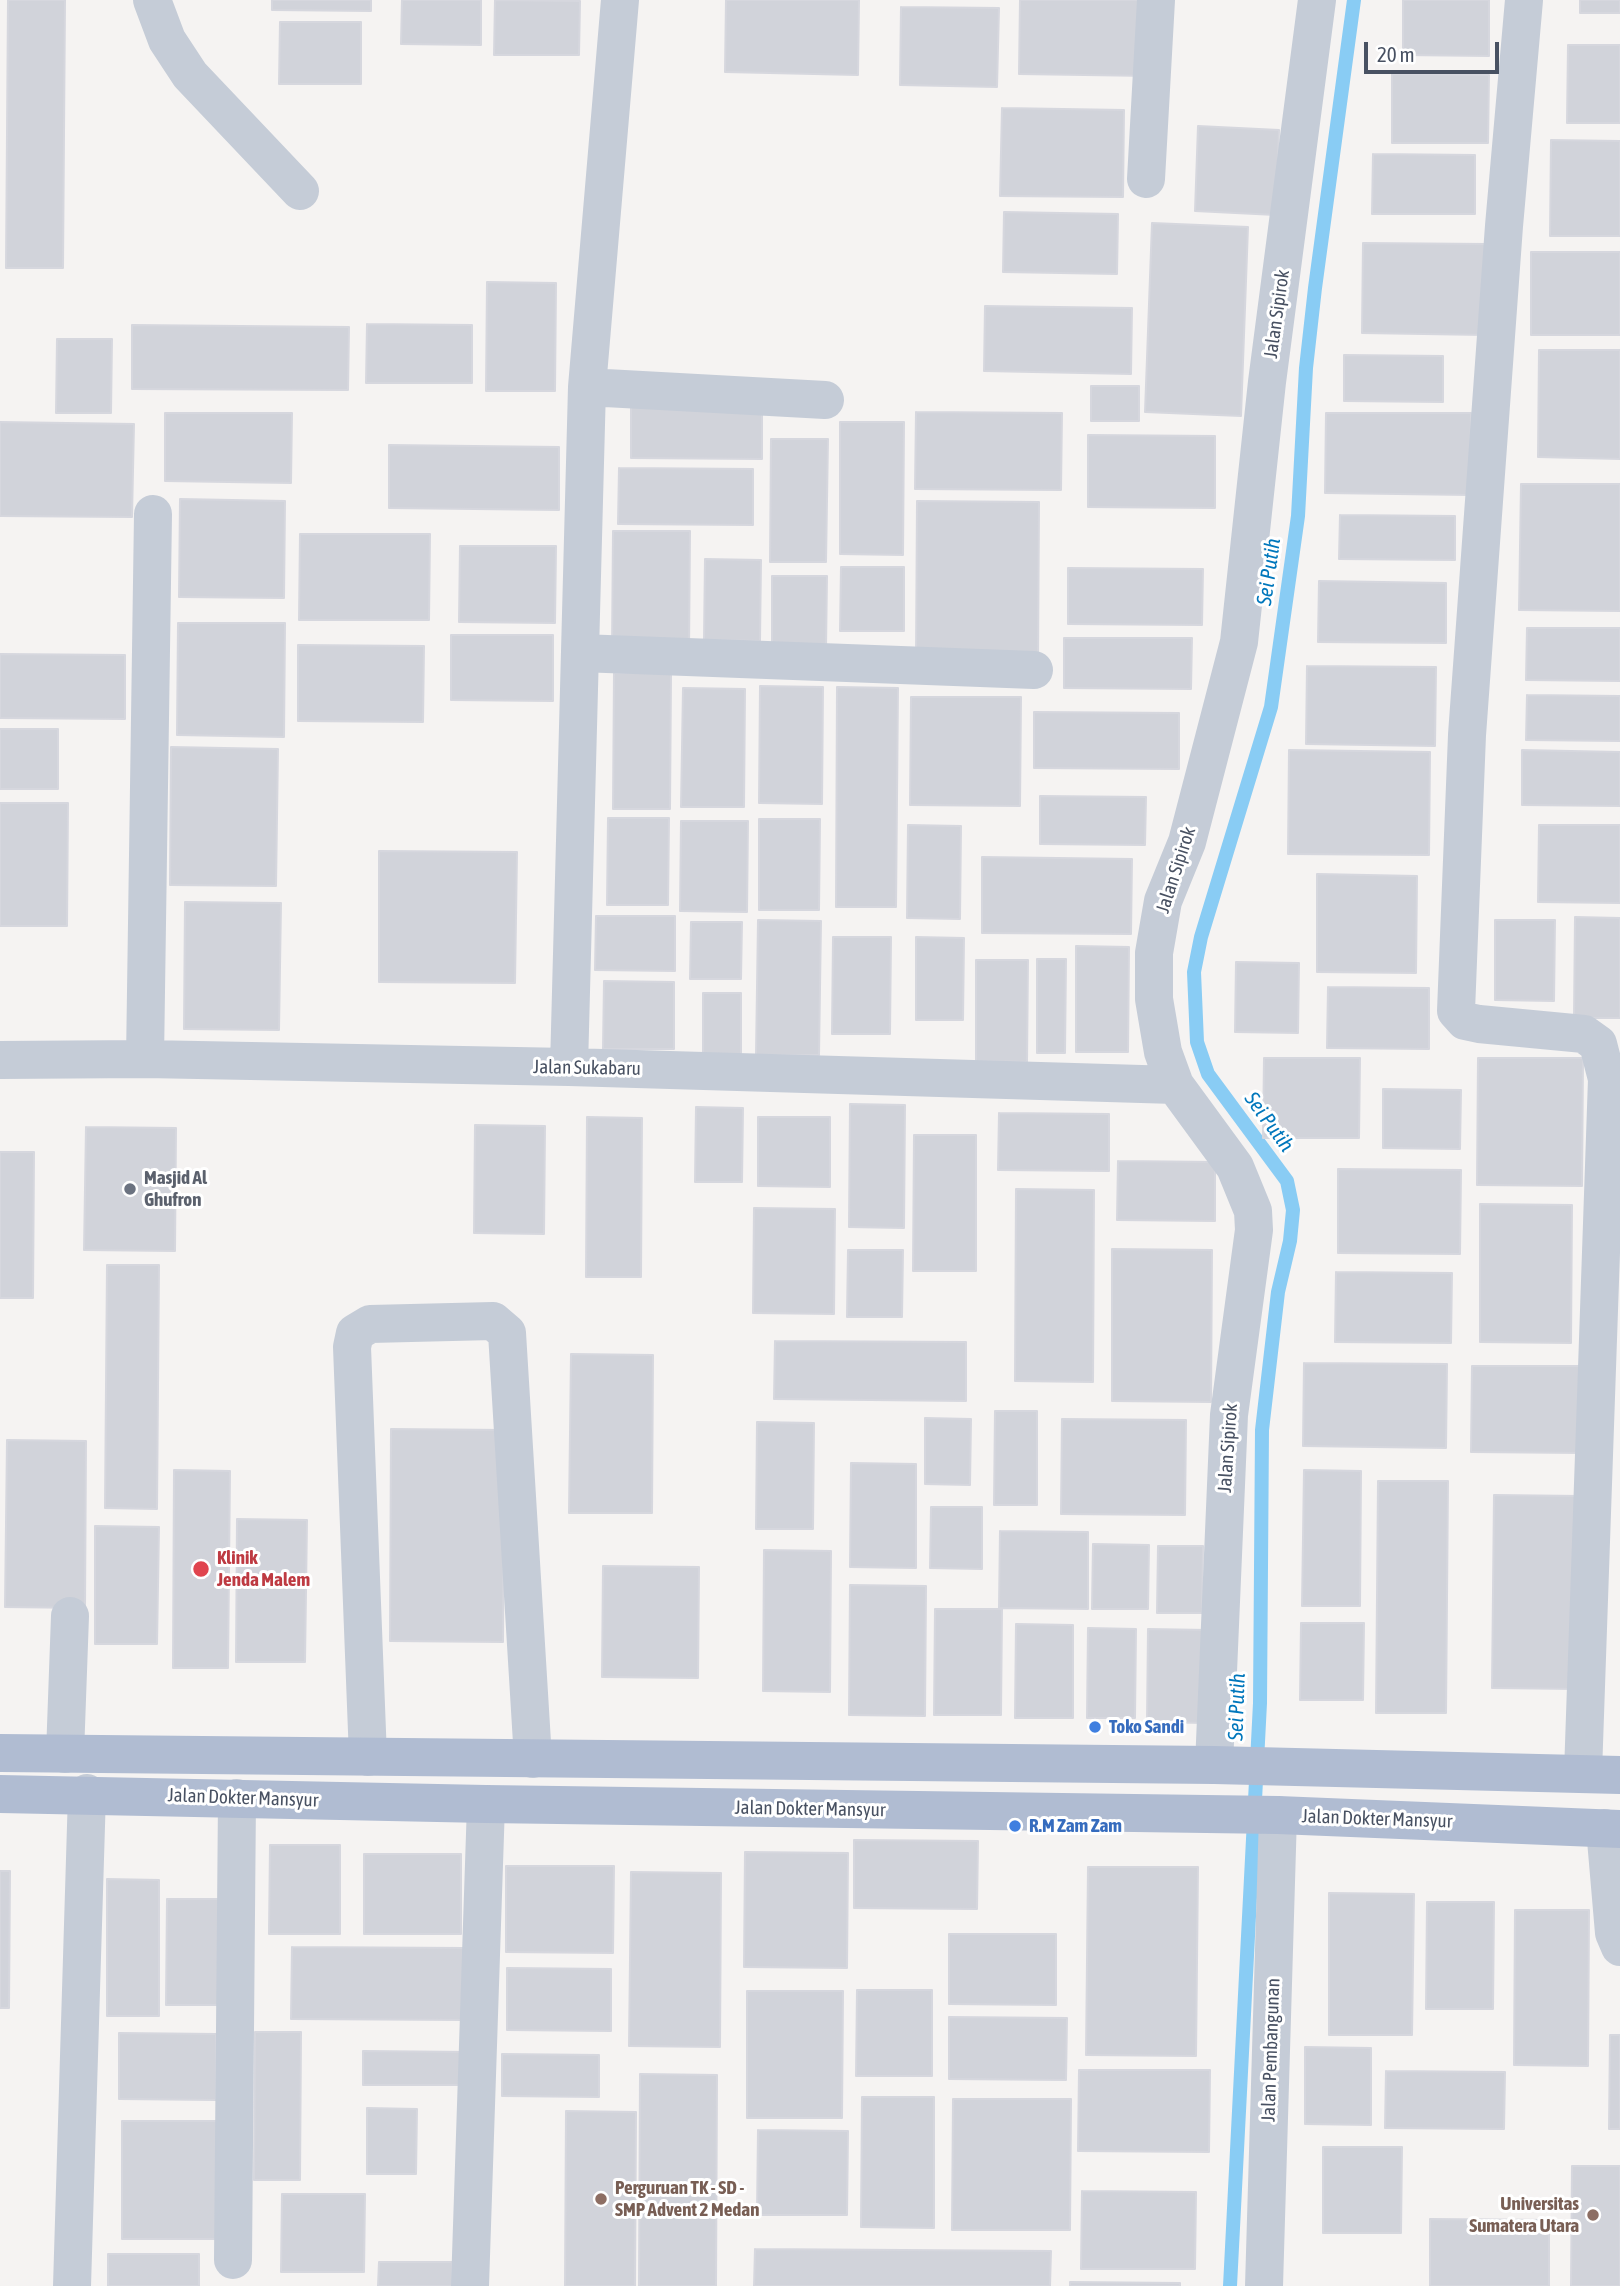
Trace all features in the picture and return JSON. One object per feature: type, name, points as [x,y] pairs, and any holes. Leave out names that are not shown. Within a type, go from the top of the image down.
[{"type":"main road","points":[[0,1753],[1222,1765],[1287,1769],[1602,1774]]},
{"type":"main road","name":"Jalan Dokter Mansyur","points":[[0,1794],[87,1793],[486,1804],[1273,1815],[1613,1828]]},
{"type":"street","points":[[152,0],[167,40],[190,75],[300,191]]},
{"type":"street","points":[[569,1067],[587,387],[620,0]]},
{"type":"street","points":[[1146,179],[1156,0]]},
{"type":"street","name":"Jalan Sipirok","points":[[1222,1765],[1229,1415],[1252,1243],[1253,1211],[1235,1167],[1175,1084],[1163,1052],[1154,999],[1154,953],[1163,901],[1187,842],[1238,642],[1267,382],[1317,0]]},
{"type":"street","points":[[1524,0],[1504,226],[1467,736],[1456,1011],[1465,1021],[1479,1024],[1584,1034],[1598,1044],[1605,1071],[1607,1102],[1602,1774]]},
{"type":"street","points":[[587,387],[825,400]]},
{"type":"street","points":[[145,1059],[153,514]]},
{"type":"street","points":[[580,653],[1034,670]]},
{"type":"street","name":"Jalan Sukabaru","points":[[0,1060],[145,1059],[569,1067],[1175,1084]]},
{"type":"street","points":[[368,1756],[352,1347],[355,1333],[370,1324],[493,1321],[507,1333],[533,1759]]},
{"type":"street","points":[[65,1754],[70,1616]]},
{"type":"street","points":[[72,2286],[87,1793]]},
{"type":"street","points":[[233,2260],[237,1798]]},
{"type":"street","points":[[470,2286],[486,1804]]},
{"type":"street","name":"Jalan Pembangunan","points":[[1264,2286],[1273,1815]]},
{"type":"street","points":[[1613,1828],[1614,1933],[1620,1947]]},
{"type":"building","points":[[8,0],[65,0],[63,268],[6,268]]},
{"type":"building","points":[[272,0],[371,0],[371,11],[272,10]]},
{"type":"building","points":[[402,0],[481,0],[481,45],[401,44]]},
{"type":"building","points":[[495,0],[580,1],[579,55],[494,55]]},
{"type":"building","points":[[726,0],[859,0],[858,75],[725,72]]},
{"type":"building","points":[[1020,0],[1151,0],[1150,76],[1019,74]]},
{"type":"building","points":[[1403,0],[1489,0],[1489,56],[1403,55]]},
{"type":"building","points":[[1580,0],[1620,0],[1620,13],[1580,13]]},
{"type":"building","points":[[901,7],[999,8],[997,87],[900,85]]},
{"type":"building","points":[[280,22],[361,22],[361,84],[279,84]]},
{"type":"building","points":[[1568,45],[1620,45],[1620,123],[1567,123]]},
{"type":"building","points":[[1392,74],[1489,75],[1488,143],[1392,143]]},
{"type":"building","points":[[1002,108],[1124,110],[1123,197],[1000,196]]},
{"type":"building","points":[[1198,126],[1279,130],[1276,215],[1195,211]]},
{"type":"building","points":[[1551,140],[1620,141],[1620,236],[1550,236]]},
{"type":"building","points":[[1373,154],[1475,155],[1475,214],[1372,214]]},
{"type":"building","points":[[1004,212],[1118,214],[1117,274],[1003,272]]},
{"type":"building","points":[[1152,223],[1248,227],[1241,416],[1145,412]]},
{"type":"building","points":[[1363,243],[1486,244],[1485,335],[1362,333]]},
{"type":"building","points":[[1531,252],[1620,252],[1620,335],[1531,335]]},
{"type":"building","points":[[487,282],[556,283],[555,391],[486,391]]},
{"type":"building","points":[[985,306],[1132,308],[1131,374],[984,371]]},
{"type":"building","points":[[367,324],[472,325],[472,383],[366,383]]},
{"type":"building","points":[[132,325],[349,327],[348,390],[132,389]]},
{"type":"building","points":[[57,339],[112,339],[111,413],[56,413]]},
{"type":"building","points":[[1539,350],[1620,350],[1620,459],[1538,457]]},
{"type":"building","points":[[1344,355],[1443,356],[1443,402],[1344,401]]},
{"type":"building","points":[[1091,386],[1139,386],[1139,421],[1091,421]]},
{"type":"building","points":[[631,406],[762,407],[762,459],[631,458]]},
{"type":"building","points":[[916,412],[1062,413],[1061,490],[915,489]]},
{"type":"building","points":[[165,413],[292,413],[291,483],[165,481]]},
{"type":"building","points":[[1326,413],[1471,413],[1470,495],[1325,493]]},
{"type":"building","points":[[0,422],[134,424],[132,517],[0,516]]},
{"type":"building","points":[[840,422],[904,422],[903,555],[840,554]]},
{"type":"building","points":[[1088,435],[1215,436],[1215,508],[1088,507]]},
{"type":"building","points":[[771,439],[828,439],[826,562],[770,562]]},
{"type":"building","points":[[389,445],[559,447],[559,510],[389,508]]},
{"type":"building","points":[[619,468],[753,469],[753,525],[618,524]]},
{"type":"building","points":[[1521,484],[1620,484],[1620,611],[1519,610]]},
{"type":"building","points":[[180,499],[285,501],[284,598],[179,597]]},
{"type":"building","points":[[917,501],[1039,502],[1038,660],[916,659]]},
{"type":"building","points":[[1340,515],[1455,516],[1455,560],[1339,559]]},
{"type":"building","points":[[613,531],[690,531],[689,651],[612,650]]},
{"type":"building","points":[[300,534],[430,534],[429,620],[299,620]]},
{"type":"building","points":[[460,546],[556,546],[555,623],[459,622]]},
{"type":"building","points":[[705,559],[761,560],[760,641],[704,640]]},
{"type":"building","points":[[841,567],[904,567],[904,631],[840,631]]},
{"type":"building","points":[[1068,568],[1203,569],[1202,625],[1068,624]]},
{"type":"building","points":[[772,576],[827,576],[826,648],[772,648]]},
{"type":"building","points":[[1319,581],[1446,583],[1446,643],[1318,642]]},
{"type":"building","points":[[178,623],[285,623],[284,737],[177,735]]},
{"type":"building","points":[[1527,628],[1620,628],[1620,681],[1526,680]]},
{"type":"building","points":[[451,635],[553,635],[553,701],[451,700]]},
{"type":"building","points":[[1064,638],[1192,638],[1191,689],[1064,688]]},
{"type":"building","points":[[298,645],[424,646],[423,722],[298,721]]},
{"type":"building","points":[[0,654],[125,655],[125,719],[0,718]]},
{"type":"building","points":[[1307,666],[1436,667],[1435,746],[1306,744]]},
{"type":"building","points":[[614,673],[671,673],[670,809],[613,809]]},
{"type":"building","points":[[760,686],[823,687],[822,804],[759,803]]},
{"type":"building","points":[[837,687],[898,688],[896,907],[836,907]]},
{"type":"building","points":[[683,688],[745,689],[744,807],[681,807]]},
{"type":"building","points":[[1527,695],[1620,696],[1620,741],[1526,740]]},
{"type":"building","points":[[911,697],[1021,697],[1020,806],[910,805]]},
{"type":"building","points":[[1034,712],[1179,713],[1179,769],[1034,768]]},
{"type":"building","points":[[0,729],[58,729],[58,789],[0,789]]},
{"type":"building","points":[[171,747],[278,749],[276,886],[170,885]]},
{"type":"building","points":[[1289,750],[1430,752],[1429,855],[1288,854]]},
{"type":"building","points":[[1522,750],[1620,752],[1620,806],[1522,805]]},
{"type":"building","points":[[1040,796],[1146,797],[1145,845],[1040,844]]},
{"type":"building","points":[[0,803],[68,803],[67,926],[0,926]]},
{"type":"building","points":[[608,818],[669,818],[668,905],[607,905]]},
{"type":"building","points":[[759,819],[820,819],[819,910],[759,910]]},
{"type":"building","points":[[681,821],[748,821],[747,912],[680,911]]},
{"type":"building","points":[[908,825],[961,826],[960,919],[907,918]]},
{"type":"building","points":[[1539,825],[1620,825],[1620,903],[1538,902]]},
{"type":"building","points":[[379,851],[517,852],[515,983],[379,982]]},
{"type":"building","points":[[982,857],[1132,859],[1131,934],[982,933]]},
{"type":"building","points":[[1317,874],[1417,876],[1416,973],[1317,972]]},
{"type":"building","points":[[185,902],[281,903],[279,1030],[184,1029]]},
{"type":"building","points":[[596,916],[675,916],[675,971],[595,970]]},
{"type":"building","points":[[1575,917],[1620,918],[1620,1018],[1574,1018]]},
{"type":"building","points":[[758,920],[821,921],[819,1055],[756,1055]]},
{"type":"building","points":[[1495,920],[1555,920],[1554,1001],[1495,1000]]},
{"type":"building","points":[[691,922],[742,922],[741,979],[690,979]]},
{"type":"building","points":[[833,937],[891,937],[890,1034],[832,1034]]},
{"type":"building","points":[[916,937],[964,938],[963,1020],[916,1020]]},
{"type":"building","points":[[1076,946],[1129,947],[1128,1052],[1076,1052]]},
{"type":"building","points":[[1037,959],[1066,959],[1065,1053],[1037,1053]]},
{"type":"building","points":[[976,960],[1028,960],[1027,1062],[976,1061]]},
{"type":"building","points":[[1236,962],[1299,963],[1298,1033],[1235,1032]]},
{"type":"building","points":[[604,981],[674,982],[674,1049],[603,1049]]},
{"type":"building","points":[[1328,987],[1429,988],[1429,1049],[1327,1048]]},
{"type":"building","points":[[703,993],[741,993],[741,1055],[703,1055]]},
{"type":"building","points":[[1264,1058],[1360,1058],[1359,1138],[1263,1138]]},
{"type":"building","points":[[1478,1058],[1583,1058],[1582,1186],[1477,1185]]},
{"type":"building","points":[[1383,1089],[1461,1090],[1460,1149],[1383,1148]]},
{"type":"building","points":[[850,1104],[905,1105],[904,1228],[849,1227]]},
{"type":"building","points":[[696,1107],[743,1108],[742,1182],[695,1182]]},
{"type":"building","points":[[999,1113],[1109,1114],[1109,1171],[998,1170]]},
{"type":"building","points":[[587,1117],[642,1118],[641,1277],[586,1277]]},
{"type":"building","points":[[758,1117],[830,1117],[830,1187],[758,1186]]},
{"type":"building","points":[[475,1125],[545,1126],[544,1234],[474,1233]]},
{"type":"building","name":"Masjid Al Ghufron","points":[[86,1127],[176,1128],[175,1251],[84,1250]]},
{"type":"building","points":[[914,1135],[976,1135],[976,1271],[913,1271]]},
{"type":"building","points":[[0,1152],[34,1152],[33,1298],[0,1298]]},
{"type":"building","points":[[1118,1161],[1215,1162],[1215,1221],[1117,1220]]},
{"type":"building","points":[[1338,1169],[1461,1170],[1460,1254],[1338,1253]]},
{"type":"building","points":[[1016,1189],[1094,1190],[1093,1382],[1015,1381]]},
{"type":"building","points":[[1480,1204],[1572,1205],[1571,1343],[1480,1342]]},
{"type":"building","points":[[754,1208],[835,1209],[834,1314],[753,1313]]},
{"type":"building","points":[[1112,1249],[1212,1250],[1211,1402],[1112,1401]]},
{"type":"building","points":[[848,1250],[903,1250],[902,1317],[847,1317]]},
{"type":"building","points":[[107,1265],[159,1265],[157,1509],[105,1508]]},
{"type":"building","points":[[1336,1272],[1452,1273],[1451,1343],[1335,1342]]},
{"type":"building","points":[[775,1341],[966,1342],[966,1401],[774,1399]]},
{"type":"building","points":[[571,1354],[653,1355],[652,1513],[569,1513]]},
{"type":"building","points":[[1304,1363],[1447,1364],[1446,1448],[1303,1446]]},
{"type":"building","points":[[1472,1366],[1583,1366],[1582,1453],[1471,1452]]},
{"type":"building","points":[[995,1411],[1037,1411],[1037,1505],[994,1505]]},
{"type":"building","points":[[925,1418],[971,1419],[970,1485],[925,1484]]},
{"type":"building","points":[[1062,1419],[1186,1420],[1185,1515],[1061,1514]]},
{"type":"building","points":[[757,1422],[814,1423],[813,1529],[756,1529]]},
{"type":"building","points":[[391,1429],[504,1430],[503,1642],[390,1641]]},
{"type":"building","points":[[7,1440],[86,1441],[85,1608],[5,1607]]},
{"type":"building","points":[[851,1463],[916,1464],[916,1568],[850,1567]]},
{"type":"building","name":"Klinik Jenda Malem","points":[[174,1470],[230,1471],[228,1668],[173,1668]]},
{"type":"building","points":[[1304,1470],[1361,1471],[1360,1606],[1302,1606]]},
{"type":"building","points":[[1378,1481],[1448,1481],[1446,1713],[1376,1713]]},
{"type":"building","points":[[1494,1495],[1580,1496],[1577,1689],[1492,1688]]},
{"type":"building","points":[[931,1507],[982,1507],[982,1569],[930,1568]]},
{"type":"building","points":[[237,1519],[307,1520],[305,1662],[236,1662]]},
{"type":"building","points":[[95,1526],[159,1527],[157,1644],[95,1644]]},
{"type":"building","points":[[1000,1531],[1088,1532],[1088,1609],[999,1608]]},
{"type":"building","points":[[1093,1544],[1149,1545],[1148,1609],[1092,1609]]},
{"type":"building","points":[[1158,1546],[1203,1546],[1202,1613],[1157,1613]]},
{"type":"building","points":[[764,1550],[831,1551],[830,1692],[763,1691]]},
{"type":"building","points":[[603,1566],[699,1567],[698,1678],[602,1677]]},
{"type":"building","points":[[850,1585],[926,1586],[925,1716],[849,1715]]},
{"type":"building","points":[[935,1609],[1002,1609],[1001,1715],[934,1715]]},
{"type":"building","points":[[1301,1623],[1364,1623],[1363,1700],[1300,1700]]},
{"type":"building","points":[[1016,1624],[1073,1625],[1073,1718],[1015,1718]]},
{"type":"building","points":[[1088,1628],[1136,1629],[1135,1718],[1087,1718]]},
{"type":"building","points":[[1148,1629],[1207,1630],[1206,1723],[1147,1722]]},
{"type":"building","points":[[854,1840],[978,1841],[977,1909],[854,1908]]},
{"type":"building","points":[[270,1845],[340,1845],[340,1934],[269,1934]]},
{"type":"building","points":[[745,1852],[848,1853],[847,1968],[744,1967]]},
{"type":"building","points":[[364,1854],[461,1854],[461,1934],[364,1934]]},
{"type":"building","points":[[506,1866],[614,1866],[613,1953],[506,1952]]},
{"type":"building","points":[[1088,1867],[1198,1867],[1196,2056],[1086,2055]]},
{"type":"building","points":[[0,1871],[10,1871],[9,2008],[0,2008]]},
{"type":"building","points":[[631,1872],[721,1873],[720,2047],[629,2046]]},
{"type":"building","points":[[107,1879],[159,1880],[159,2016],[107,2016]]},
{"type":"building","points":[[1329,1893],[1414,1894],[1412,2035],[1329,2035]]},
{"type":"building","points":[[167,1899],[227,1899],[226,2005],[166,2005]]},
{"type":"building","points":[[1427,1902],[1494,1902],[1493,2009],[1426,2009]]},
{"type":"building","points":[[1515,1910],[1589,1910],[1588,2066],[1514,2065]]},
{"type":"building","points":[[949,1934],[1056,1934],[1056,2005],[949,2004]]},
{"type":"building","points":[[292,1947],[464,1948],[464,2020],[291,2019]]},
{"type":"building","points":[[507,1968],[611,1969],[611,2031],[507,2030]]},
{"type":"building","points":[[857,1990],[932,1990],[932,2076],[856,2076]]},
{"type":"building","points":[[747,1991],[843,1991],[842,2118],[747,2118]]},
{"type":"building","points":[[949,2017],[1067,2018],[1066,2080],[949,2079]]},
{"type":"building","points":[[255,2032],[301,2032],[300,2180],[254,2180]]},
{"type":"building","points":[[119,2033],[216,2034],[216,2100],[119,2099]]},
{"type":"building","points":[[1610,2035],[1620,2035],[1620,2129],[1609,2129]]},
{"type":"building","points":[[1305,2047],[1371,2048],[1371,2125],[1305,2124]]},
{"type":"building","points":[[363,2051],[469,2052],[469,2085],[363,2085]]},
{"type":"building","points":[[502,2054],[599,2055],[599,2097],[502,2096]]},
{"type":"building","points":[[1079,2070],[1210,2070],[1209,2152],[1078,2151]]},
{"type":"building","points":[[1386,2071],[1505,2072],[1504,2129],[1385,2128]]},
{"type":"building","points":[[640,2074],[717,2075],[716,2286],[639,2286]]},
{"type":"building","points":[[862,2097],[934,2097],[934,2228],[861,2227]]},
{"type":"building","points":[[953,2099],[1071,2099],[1070,2230],[952,2230]]},
{"type":"building","points":[[367,2108],[417,2109],[416,2174],[367,2174]]},
{"type":"building","name":"Perguruan TK - SD - SMP Advent 2 Medan","points":[[566,2111],[636,2112],[635,2286],[565,2286]]},
{"type":"building","points":[[122,2121],[223,2121],[222,2239],[122,2239]]},
{"type":"building","points":[[758,2130],[848,2131],[847,2215],[757,2215]]},
{"type":"building","points":[[1323,2147],[1402,2147],[1401,2233],[1323,2233]]},
{"type":"building","name":"Universitas Sumatera Utara","points":[[1572,2166],[1620,2166],[1620,2286],[1571,2286]]},
{"type":"building","points":[[1082,2191],[1196,2192],[1195,2269],[1081,2269]]},
{"type":"building","points":[[282,2194],[365,2194],[364,2272],[281,2272]]},
{"type":"building","points":[[1430,2219],[1549,2220],[1549,2286],[1430,2286]]},
{"type":"building","points":[[755,2249],[1051,2251],[1050,2286],[754,2286]]},
{"type":"building","points":[[108,2254],[199,2254],[199,2286],[108,2286]]},
{"type":"building","points":[[379,2262],[452,2262],[452,2286],[378,2286]]},
{"type":"building","points":[[1070,2282],[1180,2283],[1180,2286],[1070,2286]]},
{"type":"waterway","name":"Sei Putih","points":[[1230,2286],[1260,1703],[1262,1430],[1278,1292],[1290,1241],[1293,1210],[1287,1181],[1208,1074],[1197,1042],[1194,972],[1201,937],[1271,707],[1298,516],[1306,368],[1315,288],[1354,0]]},
{"type":"place","name":"Masjid Al Ghufron","points":[[130,1189]]},
{"type":"place","name":"Klinik Jenda Malem","points":[[201,1569]]},
{"type":"place","name":"Toko Sandi","points":[[1095,1727]]},
{"type":"place","name":"R.M Zam Zam","points":[[1015,1826]]},
{"type":"place","name":"Perguruan TK - SD - SMP Advent 2 Medan","points":[[601,2199]]},
{"type":"place","name":"Universitas Sumatera Utara","points":[[1593,2215]]}]
